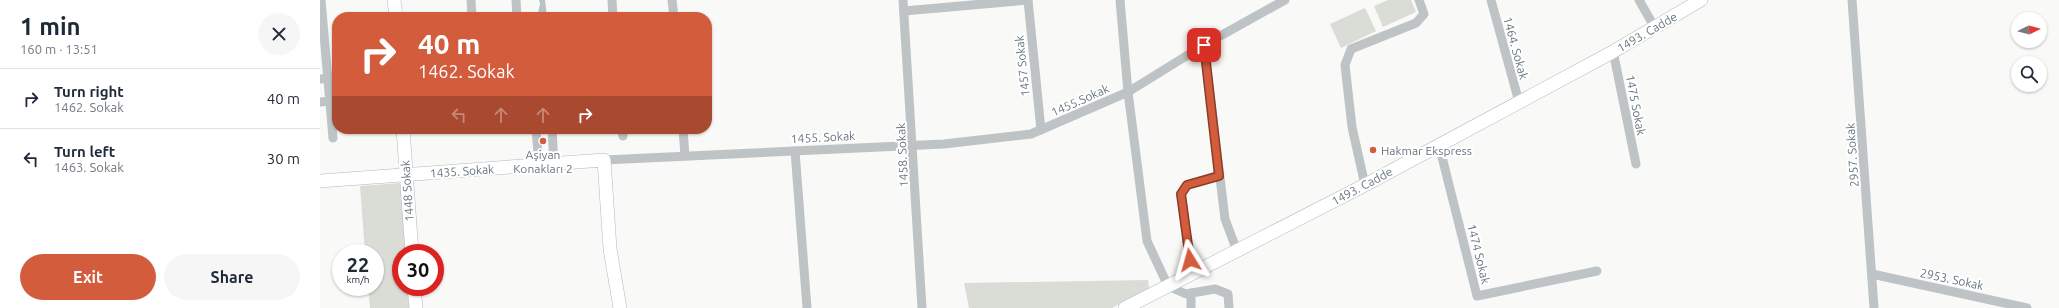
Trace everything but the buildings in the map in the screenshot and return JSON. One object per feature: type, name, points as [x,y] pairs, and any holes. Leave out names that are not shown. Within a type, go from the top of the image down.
[{"type":"street","points":[[321,0],[323,79],[332,99]]},
{"type":"street","points":[[394,0],[395,12]]},
{"type":"street","points":[[471,0],[472,12]]},
{"type":"street","points":[[516,0],[517,12]]},
{"type":"street","points":[[612,0],[613,12]]},
{"type":"street","points":[[672,0],[673,12]]},
{"type":"street","name":"1458. Sokak","points":[[903,0],[914,145],[922,308]]},
{"type":"street","points":[[904,11],[1028,0]]},
{"type":"street","name":"1457 Sokak","points":[[1028,0],[1041,130]]},
{"type":"street","points":[[1120,0],[1128,92],[1147,242],[1168,286],[1186,294],[1214,289],[1228,294],[1229,308]]},
{"type":"street","name":"1455.Sokak","points":[[1041,130],[1128,92],[1204,45],[1285,0]]},
{"type":"street","points":[[1365,185],[1352,127],[1345,65],[1351,49],[1416,23],[1424,14],[1419,0]]},
{"type":"street","name":"1464. Sokak","points":[[1491,0],[1518,102]]},
{"type":"street","points":[[1639,0],[1655,28]]},
{"type":"street","name":"1493. Cadde","points":[[1125,308],[1365,185],[1655,28],[1701,0]]},
{"type":"street","name":"2957. Sokak","points":[[1852,0],[1874,308]]},
{"type":"street","points":[[1204,45],[1225,220],[1237,251]]},
{"type":"street","name":"1475 Sokak","points":[[1613,51],[1636,164]]},
{"type":"street","points":[[320,102],[332,101]]},
{"type":"street","name":"1455. Sokak","points":[[604,160],[944,144],[1031,134],[1041,130]]},
{"type":"street","name":"1448 Sokak","points":[[403,134],[411,244]]},
{"type":"street","points":[[536,134],[539,165]]},
{"type":"street","points":[[552,134],[554,164]]},
{"type":"street","points":[[683,134],[685,156]]},
{"type":"street","name":"1474 Sokak","points":[[1439,145],[1477,296],[1597,272]]},
{"type":"street","points":[[795,151],[807,308]]},
{"type":"street","points":[[604,160],[610,249],[620,308]]},
{"type":"street","name":"1435. Sokak","points":[[320,181],[604,160]]},
{"type":"street","points":[[1192,274],[1181,194],[1187,185],[1219,176]]},
{"type":"street","name":"2953. Sokak","points":[[1872,274],[2027,308]]},
{"type":"street","points":[[1191,293],[1191,308]]},
{"type":"street","points":[[415,296],[416,308]]},
{"type":"shaded area","points":[[539,0],[545,0],[546,12],[538,12],[540,4]]},
{"type":"shaded area","points":[[1388,0],[1411,0],[1416,12],[1383,27],[1374,6]]},
{"type":"shaded area","points":[[1365,8],[1376,31],[1341,48],[1330,24]]},
{"type":"shaded area","points":[[401,183],[405,244],[392,244],[392,296],[408,296],[409,308],[370,308],[369,296],[384,296],[384,244],[364,244],[360,186]]},
{"type":"shaded area","points":[[1148,280],[1149,289],[1112,308],[969,308],[964,283]]},
{"type":"place","name":"Aşiyan Konakları 2","points":[[543,141]]},
{"type":"place","name":"Hakmar Ekspress","points":[[1373,150]]},
{"type":"route","points":[[1190,260],[1181,194],[1187,185],[1219,176],[1204,45]]}]
